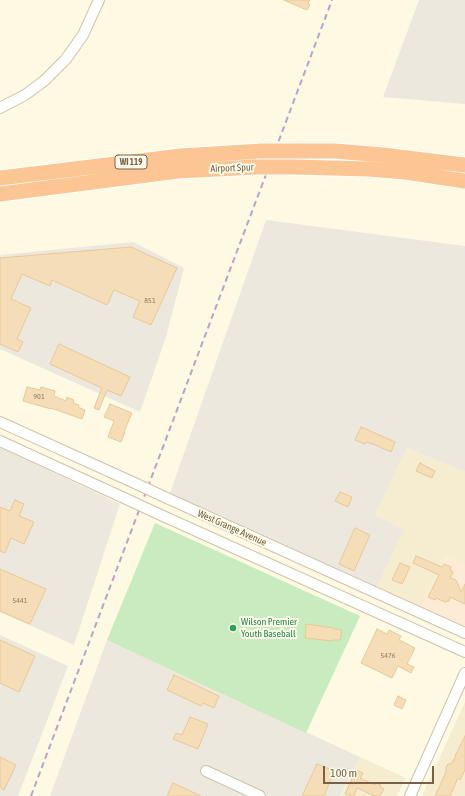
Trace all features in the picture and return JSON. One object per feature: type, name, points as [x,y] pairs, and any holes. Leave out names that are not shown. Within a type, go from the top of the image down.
[{"type":"highway","name":"Airport Spur","points":[[0,178],[182,156],[262,151],[335,151],[390,155],[465,165]]},
{"type":"highway","name":"Airport Spur","points":[[0,194],[178,172],[256,167],[368,169],[405,172],[465,181]]},
{"type":"street","points":[[0,108],[25,95],[44,81],[66,59],[83,35],[99,0]]},
{"type":"street","name":"West Grange Avenue","points":[[0,422],[465,634]]},
{"type":"street","name":"West Grange Avenue","points":[[0,441],[465,652]]},
{"type":"street","points":[[307,581],[314,565]]},
{"type":"street","points":[[410,627],[417,612]]},
{"type":"street","points":[[410,796],[465,673]]},
{"type":"street","points":[[206,771],[260,796]]},
{"type":"shaded area","points":[[419,0],[465,0],[465,104],[383,97]]},
{"type":"shaded area","points":[[266,220],[465,246],[465,472],[407,448],[375,515],[404,529],[377,587],[170,493]]},
{"type":"shaded area","points":[[133,242],[184,268],[166,337],[140,412],[0,349],[0,255]]},
{"type":"shaded area","points":[[0,447],[120,504],[74,645],[0,612]]},
{"type":"shaded area","points":[[407,448],[465,472],[465,565],[446,556],[421,608],[377,587],[403,529],[375,515]]},
{"type":"shaded area","points":[[446,556],[465,565],[465,628],[421,608]]},
{"type":"shaded area","points":[[0,635],[68,666],[18,796],[0,796]]},
{"type":"shaded area","points":[[107,640],[360,757],[340,796],[50,796]]},
{"type":"shaded area","points":[[465,702],[465,796],[422,796]]},
{"type":"shaded area","points":[[360,757],[406,778],[397,796],[341,796]]},
{"type":"green space","name":"Wilson Premier Youth Baseball","points":[[155,523],[360,616],[306,733],[107,640]]},
{"type":"building","points":[[284,0],[310,0],[308,3],[310,5],[307,10]]},
{"type":"building","points":[[131,247],[177,268],[151,325],[133,317],[140,301],[114,290],[107,305],[52,280],[50,286],[22,274],[11,299],[31,308],[17,339],[23,342],[18,352],[0,344],[0,258]]},
{"type":"building","points":[[59,344],[130,377],[121,396],[107,390],[99,410],[94,408],[102,388],[50,364]]},
{"type":"building","points":[[27,387],[40,390],[41,387],[55,391],[54,396],[66,401],[67,397],[74,400],[73,403],[79,405],[78,407],[85,410],[82,419],[51,408],[23,401]]},
{"type":"building","points":[[110,404],[132,413],[121,442],[108,437],[114,421],[104,417]]},
{"type":"building","points":[[361,427],[395,442],[391,452],[373,444],[366,442],[365,444],[355,440]]},
{"type":"building","points":[[420,463],[435,471],[432,478],[416,471]]},
{"type":"building","points":[[340,492],[352,497],[348,507],[335,501]]},
{"type":"building","points":[[15,500],[24,504],[19,516],[34,522],[24,544],[11,538],[5,553],[0,551],[0,507],[10,511]]},
{"type":"building","points":[[355,528],[370,535],[354,571],[339,564]]},
{"type":"building","points":[[416,556],[442,567],[444,564],[451,567],[450,570],[453,572],[450,578],[456,580],[461,592],[465,584],[465,604],[450,597],[449,601],[445,602],[436,598],[435,600],[428,597],[439,575],[413,563]]},
{"type":"building","points":[[400,563],[410,567],[402,584],[392,580]]},
{"type":"building","points":[[0,569],[46,589],[30,624],[0,611]]},
{"type":"building","points":[[306,624],[342,630],[340,640],[333,641],[305,638]]},
{"type":"building","points":[[377,629],[387,634],[389,630],[401,636],[399,640],[415,648],[407,664],[414,667],[411,673],[398,666],[392,678],[361,663]]},
{"type":"building","points":[[0,640],[35,656],[19,692],[0,683]]},
{"type":"building","points":[[174,675],[219,696],[214,708],[203,703],[201,706],[167,690]]},
{"type":"building","points":[[398,696],[406,700],[402,709],[394,705]]},
{"type":"building","points":[[190,717],[208,724],[198,749],[173,739],[176,733],[182,735]]},
{"type":"building","points":[[465,736],[465,770],[460,780],[458,778],[450,796],[435,796],[446,772],[446,767],[448,764],[451,764],[456,756]]},
{"type":"building","points":[[0,757],[16,765],[4,790],[0,787]]},
{"type":"building","points":[[317,764],[334,771],[324,796],[302,796]]},
{"type":"building","points":[[356,770],[363,773],[360,778],[375,785],[376,783],[381,785],[380,787],[384,789],[380,796],[375,796],[357,788],[354,796],[345,794]]},
{"type":"building","points":[[173,783],[201,796],[167,796]]},
{"type":"railway","points":[[31,796],[332,0]]},
{"type":"place","name":"Wilson Premier Youth Baseball","points":[[233,628]]}]
